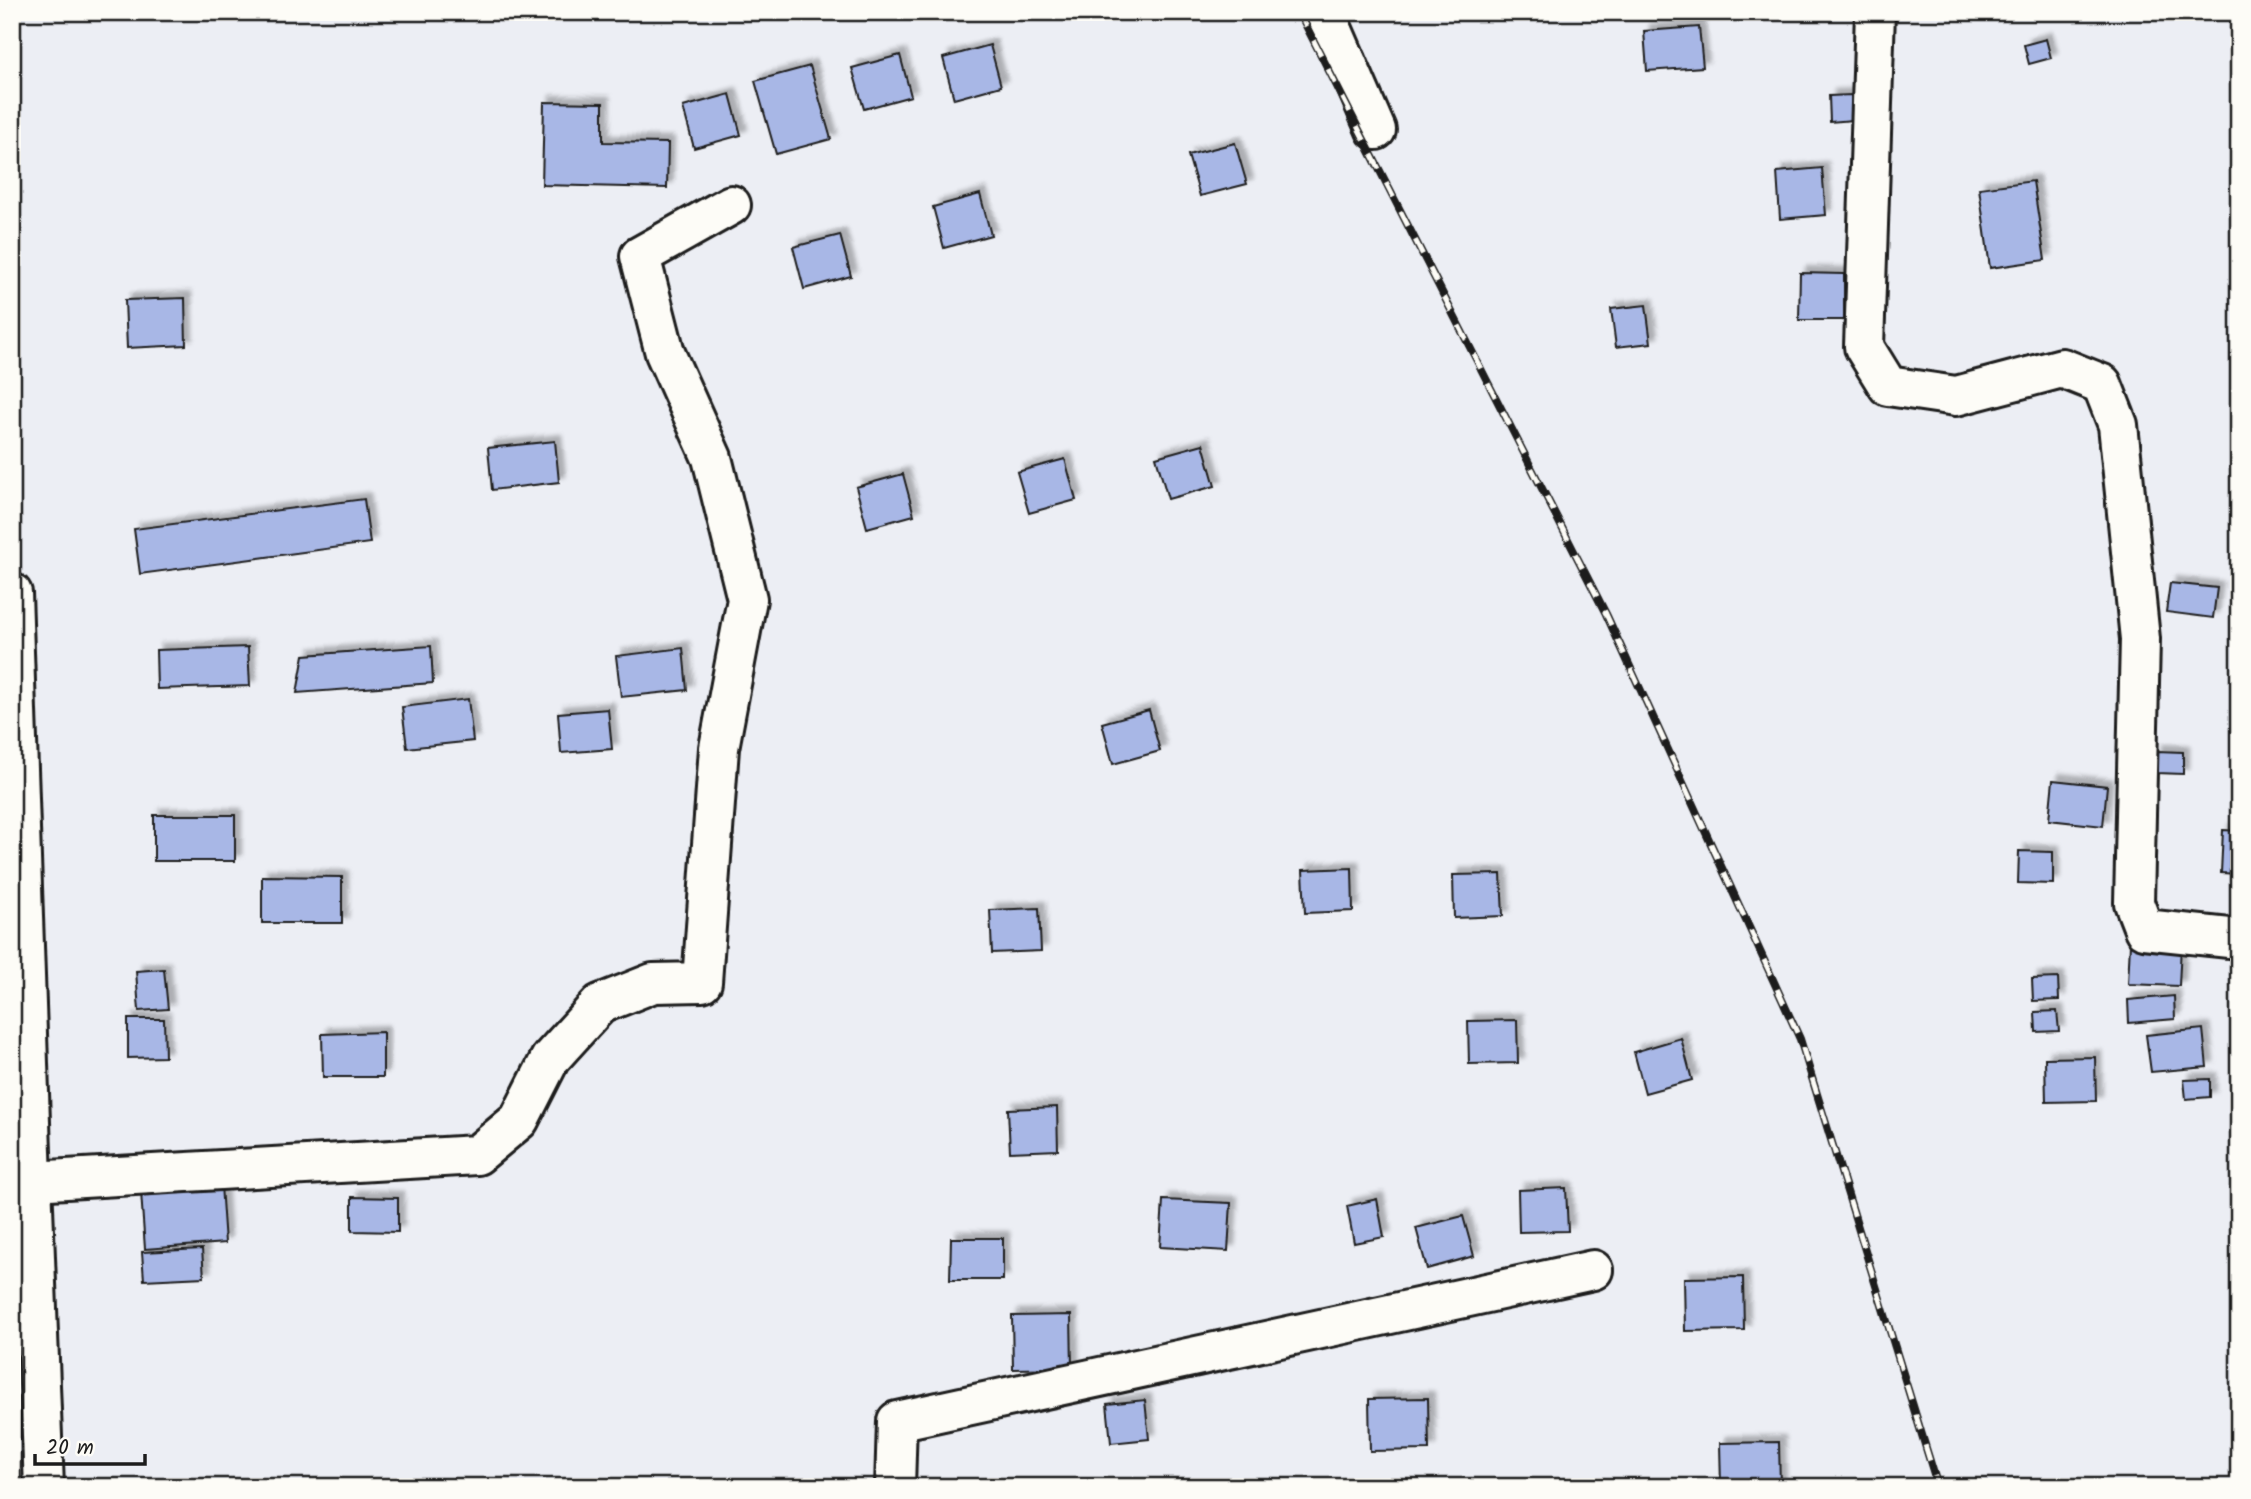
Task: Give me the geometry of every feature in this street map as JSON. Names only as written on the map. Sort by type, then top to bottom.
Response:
[{"type":"main road","points":[[1325,12],[1376,130]]},
{"type":"main road","points":[[1875,12],[1864,347],[1888,386],[1956,396],[2062,368],[2102,384],[2118,425],[2140,639],[2134,903],[2144,929],[2239,939]]},
{"type":"main road","points":[[32,1181],[477,1155],[519,1121],[550,1059],[600,1004],[653,983],[702,982],[719,748],[747,599],[712,458],[665,353],[640,256],[731,205]]},
{"type":"main road","points":[[12,593],[21,1101],[32,1181],[44,1487]]},
{"type":"main road","points":[[895,1487],[897,1421],[1593,1270]]},
{"type":"building","points":[[1699,27],[1703,67],[1647,71],[1644,31]]},
{"type":"building","points":[[2046,39],[2051,58],[2029,64],[2024,45]]},
{"type":"building","points":[[990,45],[1001,86],[954,99],[943,58]]},
{"type":"building","points":[[900,55],[911,96],[864,109],[852,68]]},
{"type":"building","points":[[810,66],[831,139],[776,154],[755,81]]},
{"type":"building","points":[[730,94],[741,135],[694,148],[683,107]]},
{"type":"building","points":[[1851,95],[1853,120],[1830,122],[1829,96]]},
{"type":"building","points":[[544,102],[603,103],[603,142],[668,143],[667,188],[542,185]]},
{"type":"building","points":[[1235,143],[1247,184],[1200,196],[1188,155]]},
{"type":"building","points":[[1822,168],[1826,215],[1780,219],[1777,172]]},
{"type":"building","points":[[2033,181],[2045,260],[1990,268],[1979,188]]},
{"type":"building","points":[[980,194],[991,235],[944,248],[933,207]]},
{"type":"building","points":[[840,235],[851,276],[804,289],[793,247]]},
{"type":"building","points":[[1800,273],[1844,274],[1844,320],[1799,320]]},
{"type":"building","points":[[185,298],[186,345],[127,348],[125,300]]},
{"type":"building","points":[[1646,305],[1651,343],[1616,347],[1611,309]]},
{"type":"building","points":[[555,441],[559,482],[492,490],[488,448]]},
{"type":"building","points":[[1203,444],[1215,486],[1168,499],[1156,457]]},
{"type":"building","points":[[1065,459],[1076,500],[1029,513],[1017,472]]},
{"type":"building","points":[[903,474],[914,515],[867,528],[856,487]]},
{"type":"building","points":[[364,499],[370,543],[140,574],[134,529]]},
{"type":"building","points":[[2170,583],[2217,588],[2213,618],[2166,612]]},
{"type":"building","points":[[431,646],[433,683],[297,693],[304,655]]},
{"type":"building","points":[[248,647],[250,686],[157,689],[156,650]]},
{"type":"building","points":[[683,648],[687,690],[621,697],[616,656]]},
{"type":"building","points":[[468,699],[473,741],[407,748],[402,707]]},
{"type":"building","points":[[608,709],[612,749],[561,753],[558,713]]},
{"type":"building","points":[[1149,710],[1160,751],[1113,764],[1102,723]]},
{"type":"building","points":[[2157,751],[2183,752],[2183,774],[2157,773]]},
{"type":"building","points":[[2053,780],[2107,786],[2103,826],[2049,820]]},
{"type":"building","points":[[154,815],[235,815],[235,861],[154,861]]},
{"type":"building","points":[[2223,830],[2239,831],[2239,874],[2221,873]]},
{"type":"building","points":[[2019,851],[2053,852],[2053,884],[2018,883]]},
{"type":"building","points":[[1352,868],[1353,911],[1305,913],[1303,870]]},
{"type":"building","points":[[1501,874],[1503,916],[1454,918],[1453,875]]},
{"type":"building","points":[[262,876],[342,877],[342,923],[262,923]]},
{"type":"building","points":[[1039,908],[1041,951],[992,953],[990,910]]},
{"type":"building","points":[[2130,943],[2181,945],[2179,986],[2128,984]]},
{"type":"building","points":[[164,969],[168,1009],[139,1011],[136,971]]},
{"type":"building","points":[[2058,978],[2059,1000],[2033,1001],[2032,979]]},
{"type":"building","points":[[2174,996],[2175,1019],[2129,1023],[2128,1000]]},
{"type":"building","points":[[2057,1011],[2059,1031],[2036,1032],[2035,1012]]},
{"type":"building","points":[[128,1019],[164,1019],[165,1057],[128,1058]]},
{"type":"building","points":[[1517,1020],[1518,1063],[1469,1064],[1468,1021]]},
{"type":"building","points":[[2203,1029],[2207,1067],[2151,1072],[2146,1035]]},
{"type":"building","points":[[383,1032],[383,1077],[323,1077],[322,1034]]},
{"type":"building","points":[[1681,1038],[1692,1080],[1645,1093],[1634,1052]]},
{"type":"building","points":[[2095,1057],[2096,1101],[2046,1102],[2045,1058]]},
{"type":"building","points":[[2210,1079],[2210,1097],[2186,1099],[2184,1080]]},
{"type":"building","points":[[1057,1107],[1058,1150],[1010,1152],[1008,1109]]},
{"type":"building","points":[[221,1185],[225,1243],[145,1249],[141,1192]]},
{"type":"building","points":[[1566,1188],[1568,1231],[1519,1232],[1518,1190]]},
{"type":"building","points":[[352,1197],[398,1198],[398,1232],[352,1231]]},
{"type":"building","points":[[1377,1199],[1384,1237],[1354,1243],[1347,1206]]},
{"type":"building","points":[[1163,1200],[1231,1203],[1228,1251],[1160,1247]]},
{"type":"building","points":[[1463,1216],[1474,1256],[1427,1269],[1416,1228]]},
{"type":"building","points":[[951,1238],[1003,1238],[1003,1280],[950,1280]]},
{"type":"building","points":[[202,1249],[204,1277],[144,1280],[142,1252]]},
{"type":"building","points":[[1743,1277],[1744,1330],[1685,1331],[1684,1278]]},
{"type":"building","points":[[1071,1315],[1072,1368],[1013,1369],[1012,1316]]},
{"type":"building","points":[[1428,1398],[1429,1450],[1370,1451],[1369,1399]]},
{"type":"building","points":[[1145,1400],[1149,1439],[1111,1443],[1107,1404]]},
{"type":"building","points":[[1779,1442],[1780,1487],[1721,1487],[1720,1443]]},
{"type":"railway","points":[[1299,12],[1606,614],[1800,1039],[1938,1487]]}]
